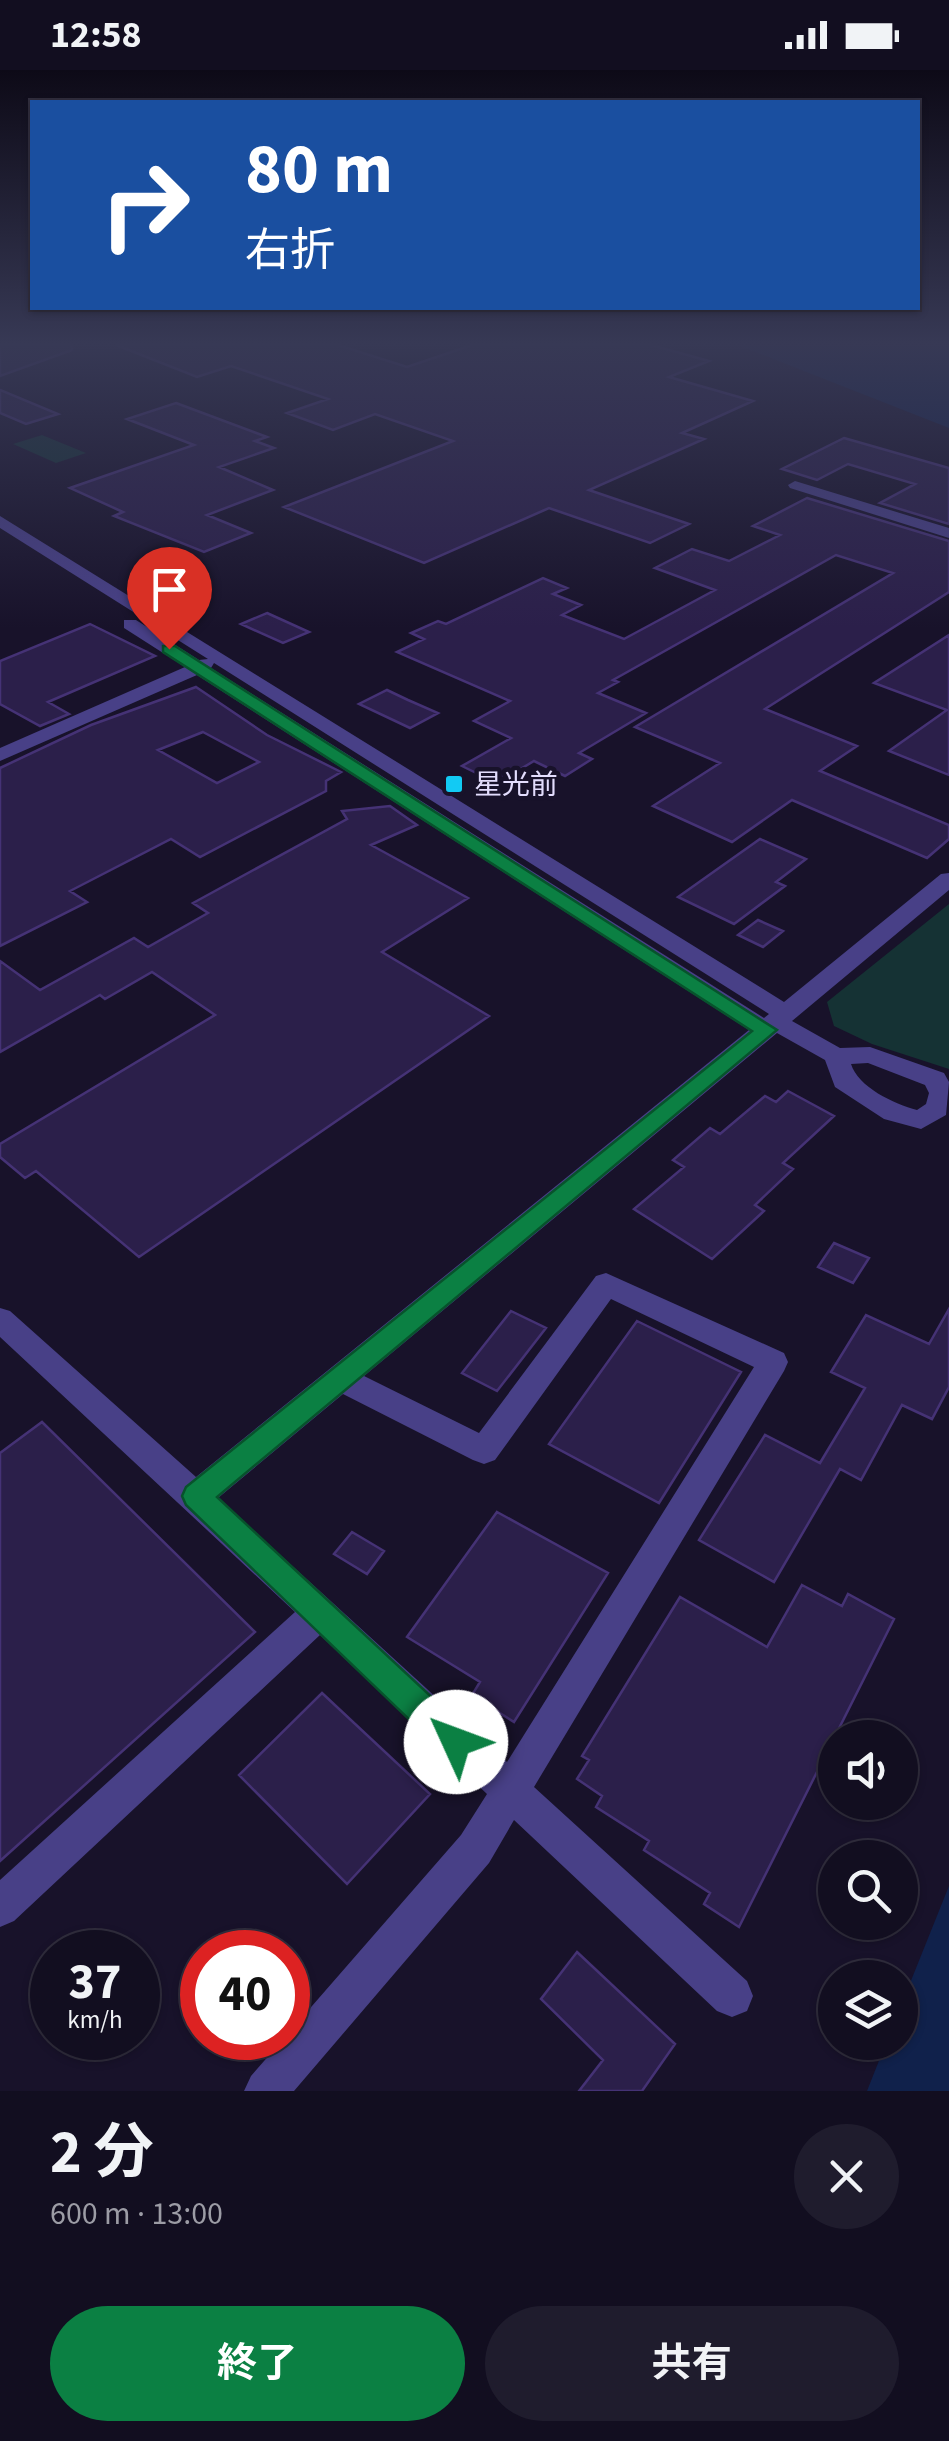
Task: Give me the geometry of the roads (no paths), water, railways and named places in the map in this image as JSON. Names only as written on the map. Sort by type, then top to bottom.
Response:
[{"type":"street","points":[[795,485],[949,533]]},
{"type":"street","points":[[0,521],[776,1022]]},
{"type":"street","points":[[0,538],[197,668],[776,1022],[836,1056],[870,1055],[935,1079],[945,1093],[937,1109],[921,1120],[893,1113],[844,1082],[836,1056]]},
{"type":"street","points":[[0,755],[218,659]]},
{"type":"street","points":[[196,1496],[949,880]]},
{"type":"street","points":[[266,2091],[475,1849],[773,1362],[606,1284],[484,1451],[340,1378]]},
{"type":"street","points":[[0,1319],[196,1496],[318,1614],[732,1996]]},
{"type":"street","points":[[0,1907],[318,1614]]},
{"type":"water","points":[[949,1886],[949,2091],[867,2091],[879,2060],[918,2060],[918,1963]]},
{"type":"place","name":"星光前","points":[[454,784]]}]
